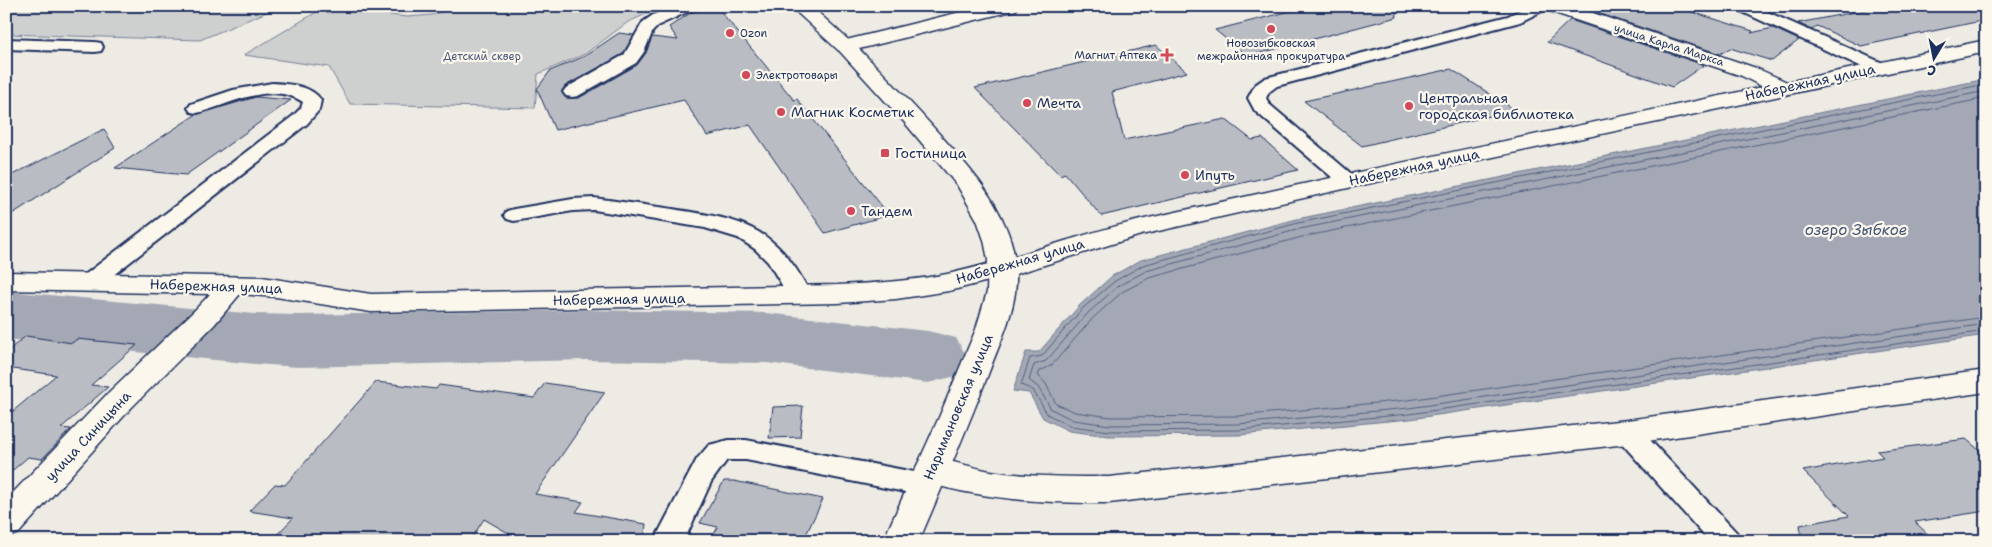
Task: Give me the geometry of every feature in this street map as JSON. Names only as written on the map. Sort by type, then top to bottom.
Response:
[{"type":"street","name":"Наримановская улица","points":[[800,6],[845,46],[908,111],[957,168],[977,196],[991,221],[999,247],[1002,269],[999,301],[991,327],[901,541]]},
{"type":"street","points":[[845,46],[1009,6]]},
{"type":"street","name":"улица Карла Маркса","points":[[1553,6],[1749,72],[1784,88]]},
{"type":"street","name":"Набережная улица","points":[[6,281],[233,285],[286,289],[338,300],[371,303],[799,295],[896,290],[949,282],[1002,269],[1134,229],[1348,181],[1986,46]]},
{"type":"street","name":"улица Синицына","points":[[6,523],[122,399],[204,318],[233,285]]},
{"type":"street","points":[[928,478],[1051,490],[1109,490],[1627,432],[1986,381]]},
{"type":"lane","points":[[572,92],[630,59],[637,52],[644,31],[650,24],[659,18],[689,6]]},
{"type":"lane","points":[[1348,181],[1261,107],[1257,98],[1261,89],[1271,82],[1514,19],[1541,6]]},
{"type":"lane","points":[[1746,8],[1769,6]]},
{"type":"lane","points":[[1746,8],[1879,68]]},
{"type":"lane","points":[[6,44],[95,47]]},
{"type":"lane","points":[[90,282],[300,120],[310,110],[312,100],[306,94],[277,89],[231,95],[197,108]]},
{"type":"lane","points":[[514,215],[573,205],[594,204],[716,223],[755,238],[782,264],[790,275],[799,295]]},
{"type":"lane","points":[[1627,432],[1727,541]]},
{"type":"lane","points":[[669,541],[706,465],[717,453],[724,451],[746,450],[928,478]]},
{"type":"green space","points":[[6,6],[276,6],[274,9],[200,40],[6,34]]},
{"type":"green space","name":"Детский сквер","points":[[461,6],[665,6],[628,22],[585,54],[538,74],[535,108],[350,104],[329,67],[244,55],[325,7],[407,17],[431,15]]},
{"type":"water","name":"озеро Зыбкое","points":[[1986,79],[1986,335],[1410,419],[1239,435],[1109,436],[1069,431],[1043,418],[1029,393],[1013,391],[1026,352],[1039,352],[1080,305],[1112,276],[1141,260],[1297,219]]},
{"type":"building","points":[[1311,6],[1395,6],[1397,17],[1253,55],[1246,55],[1215,30]]},
{"type":"building","points":[[1584,6],[1673,6],[1753,31],[1751,33],[1773,28],[1799,40],[1772,61],[1730,48],[1720,54],[1583,8]]},
{"type":"building","points":[[1886,6],[1979,6],[1981,21],[1861,46],[1817,26],[1812,30],[1798,23]]},
{"type":"building","points":[[717,7],[794,100],[797,99],[889,215],[825,233],[750,125],[707,136],[684,100],[555,130],[537,89],[550,71],[585,56],[619,33],[634,35],[623,54],[565,86],[562,91],[566,98],[579,98],[637,65],[646,53],[652,37],[678,40],[669,27],[692,12]]},
{"type":"building","points":[[1570,20],[1704,65],[1672,87],[1547,42]]},
{"type":"building","points":[[1156,45],[1187,72],[1112,92],[1124,140],[1225,119],[1252,140],[1262,138],[1298,170],[1101,216],[1065,173],[1060,175],[975,88]]},
{"type":"building","name":"Центральная городская библиотека","points":[[1451,69],[1515,110],[1362,146],[1304,101]]},
{"type":"building","points":[[256,97],[291,100],[186,175],[115,168],[195,115]]},
{"type":"building","points":[[104,129],[115,148],[6,218],[6,178]]},
{"type":"building","points":[[26,336],[72,343],[77,339],[137,345],[91,385],[108,387],[61,428],[71,429],[42,459],[28,457],[6,476],[6,417],[56,375],[6,368],[6,352]]},
{"type":"building","points":[[376,382],[436,389],[439,385],[534,398],[545,383],[605,392],[535,494],[583,502],[576,512],[646,524],[644,541],[534,541],[517,538],[484,519],[470,541],[271,541],[293,518],[249,511],[275,484],[285,485]]},
{"type":"building","points":[[803,406],[800,437],[769,438],[773,407]]},
{"type":"building","points":[[1966,439],[1986,456],[1986,511],[1915,522],[1935,541],[1802,541],[1800,525],[1849,516],[1803,471],[1883,457],[1877,451]]},
{"type":"building","points":[[724,481],[734,481],[823,499],[803,541],[710,541],[718,527],[700,523]]},
{"type":"waterway","points":[[6,315],[255,339],[299,341],[587,335],[766,338],[928,357]]},
{"type":"place","name":"Новозыбковская межрайонная прокуратура","points":[[1271,29]]},
{"type":"place","name":"Ozon","points":[[730,33]]},
{"type":"place","name":"Магнит Аптека","points":[[1167,55]]},
{"type":"place","name":"Электротовары","points":[[746,75]]},
{"type":"place","name":"Мечта","points":[[1027,103]]},
{"type":"place","name":"Центральная городская библиотека","points":[[1409,106]]},
{"type":"place","name":"Магник Косметик","points":[[781,112]]},
{"type":"place","name":"Гостиница","points":[[885,153]]},
{"type":"place","name":"Ипуть","points":[[1185,175]]},
{"type":"place","name":"Тандем","points":[[851,211]]}]
